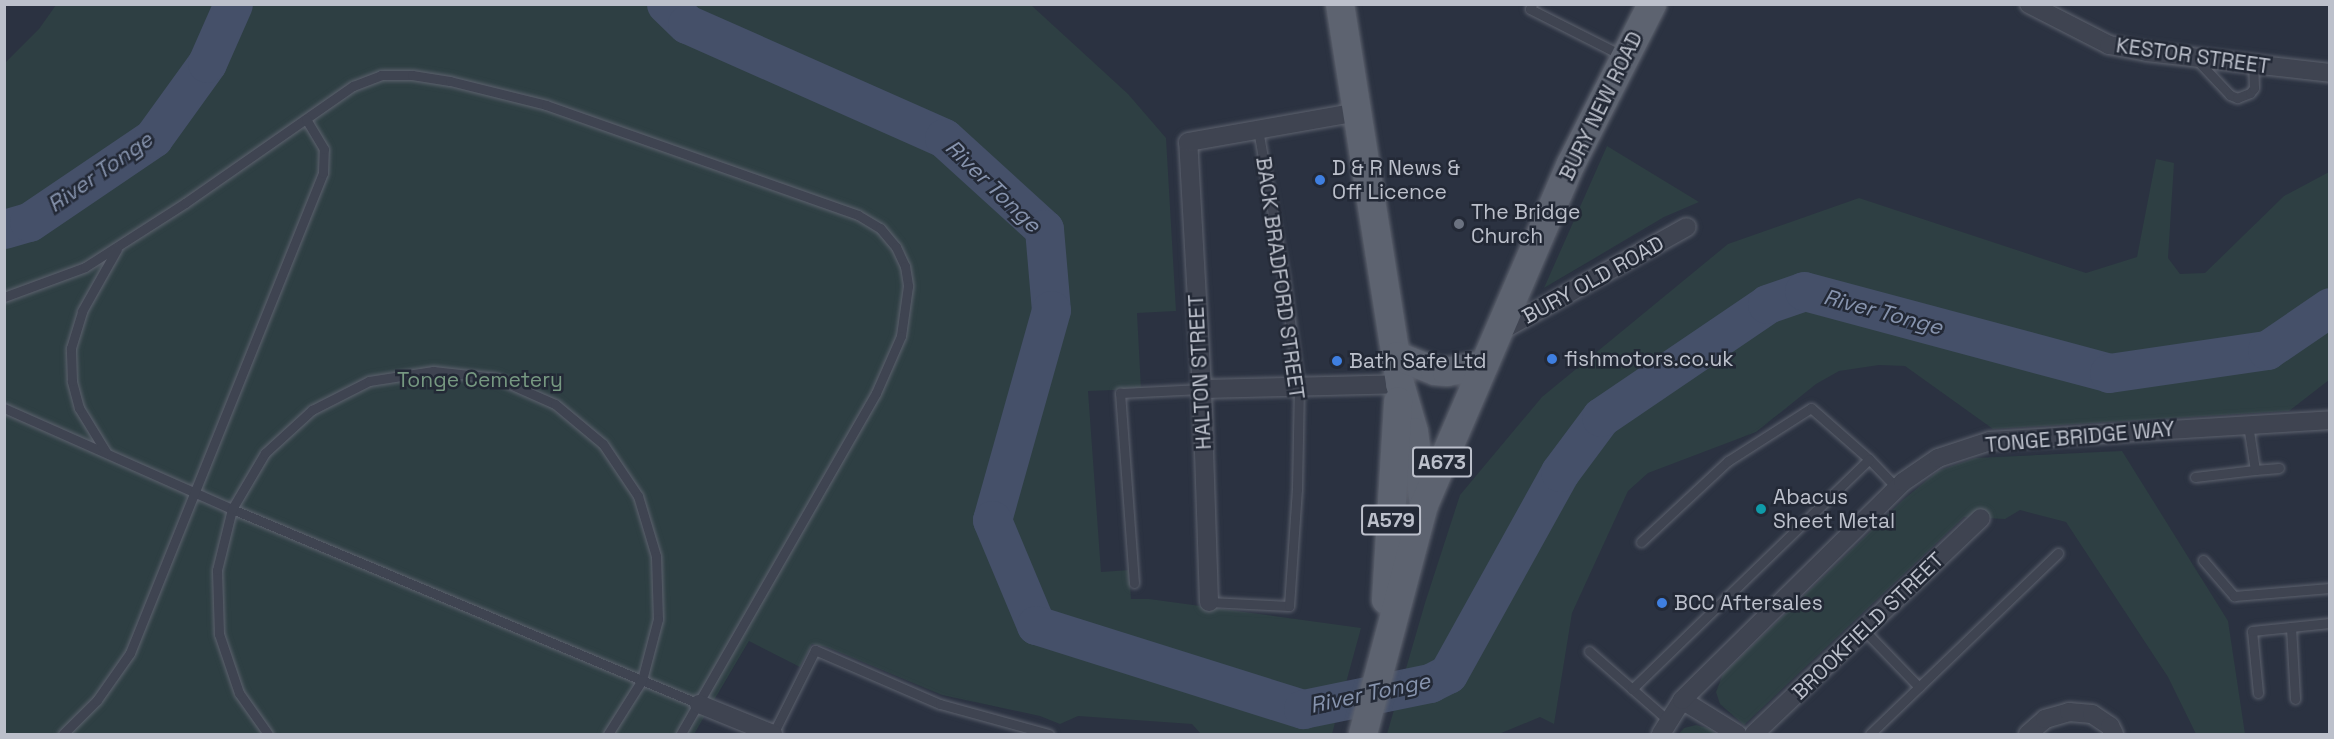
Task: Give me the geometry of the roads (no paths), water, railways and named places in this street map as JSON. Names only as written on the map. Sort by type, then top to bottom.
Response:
[{"type":"main road","name":"A579","points":[[1340,4],[1400,384],[1414,432],[1424,505],[1364,732]]},
{"type":"main road","name":"BURY NEW ROAD","points":[[1424,505],[1571,164],[1652,4]]},
{"type":"main road","points":[[1397,356],[1435,371],[1447,372],[1484,365]]},
{"type":"main road","name":"A579","points":[[1382,664],[1400,384]]},
{"type":"street","name":"KESTOR STREET","points":[[2029,4],[2109,45],[2196,58],[2330,73]]},
{"type":"street","points":[[1258,130],[1358,112]]},
{"type":"street","name":"HALTON STREET","points":[[1209,602],[1202,389],[1188,142],[1258,130]]},
{"type":"street","name":"BURY OLD ROAD","points":[[1499,332],[1687,227]]},
{"type":"street","points":[[1202,389],[1400,384]]},
{"type":"street","name":"TONGE BRIDGE WAY","points":[[1665,728],[1682,700],[1897,488],[1938,458],[1990,441],[2330,420]]},
{"type":"street","name":"BROOKFIELD STREET","points":[[1754,735],[1981,518]]},
{"type":"street","points":[[1682,700],[1737,735]]},
{"type":"street","points":[[699,704],[773,735]]},
{"type":"street","points":[[2028,735],[2045,719],[2069,712],[2092,714],[2110,726],[2114,735]]},
{"type":"lane","points":[[1532,4],[1530,9],[1625,57]]},
{"type":"lane","points":[[2196,58],[2230,95],[2237,98],[2250,93],[2254,88],[2253,65]]},
{"type":"lane","points":[[4,297],[85,267],[118,247],[353,86],[381,75],[412,75],[501,92],[858,215],[880,228],[896,247],[905,266],[908,286],[901,336],[876,393],[681,735]]},
{"type":"lane","points":[[63,735],[97,700],[130,653],[323,173],[324,149],[306,119]]},
{"type":"lane","name":"BACK BRADFORD STREET","points":[[1209,602],[1289,606],[1297,489],[1299,387],[1284,277],[1258,130]]},
{"type":"lane","points":[[106,453],[79,408],[72,381],[71,348],[82,311],[118,247]]},
{"type":"lane","points":[[268,735],[239,693],[219,634],[217,570],[232,509],[265,453],[312,410],[369,381],[433,370],[496,378],[555,404],[603,444],[638,496],[656,556],[658,619],[642,680],[608,735]]},
{"type":"lane","points":[[1134,583],[1120,393],[1202,389]]},
{"type":"lane","points":[[4,408],[232,509],[699,704]]},
{"type":"lane","points":[[1641,542],[1728,460],[1811,408],[1869,459],[1897,488]]},
{"type":"lane","points":[[2248,425],[2254,470]]},
{"type":"lane","points":[[1632,689],[1869,459]]},
{"type":"lane","points":[[2194,477],[2279,468]]},
{"type":"lane","points":[[1870,735],[2058,553]]},
{"type":"lane","points":[[2203,560],[2234,596],[2330,588]]},
{"type":"lane","points":[[2258,693],[2252,631],[2330,623]]},
{"type":"lane","points":[[2291,627],[2295,699]]},
{"type":"lane","points":[[1864,630],[1919,687]]},
{"type":"lane","points":[[773,735],[815,650],[940,704],[1049,735]]},
{"type":"lane","points":[[1589,651],[1632,689],[1665,728]]},
{"type":"waterway","name":"River Tonge","points":[[4,229],[29,222],[153,138],[207,63],[233,4]]},
{"type":"waterway","name":"River Tonge","points":[[666,4],[687,24],[944,138],[1044,229],[1051,310],[992,520],[1036,625],[1303,709],[1430,683],[1448,674],[1560,472],[1601,417],[1767,304],[1804,291],[2109,373],[2267,350],[2330,307]]},
{"type":"place","name":"D & R News & Off Licence","points":[[1320,180]]},
{"type":"place","name":"The Bridge Church","points":[[1459,224]]},
{"type":"place","name":"fishmotors.co.uk","points":[[1552,359]]},
{"type":"place","name":"Bath Safe Ltd","points":[[1337,361]]},
{"type":"place","name":"Abacus Sheet Metal","points":[[1761,509]]},
{"type":"place","name":"BCC Aftersales","points":[[1662,603]]},
{"type":"park label","name":"Tonge Cemetery","points":[[480,380]]}]
